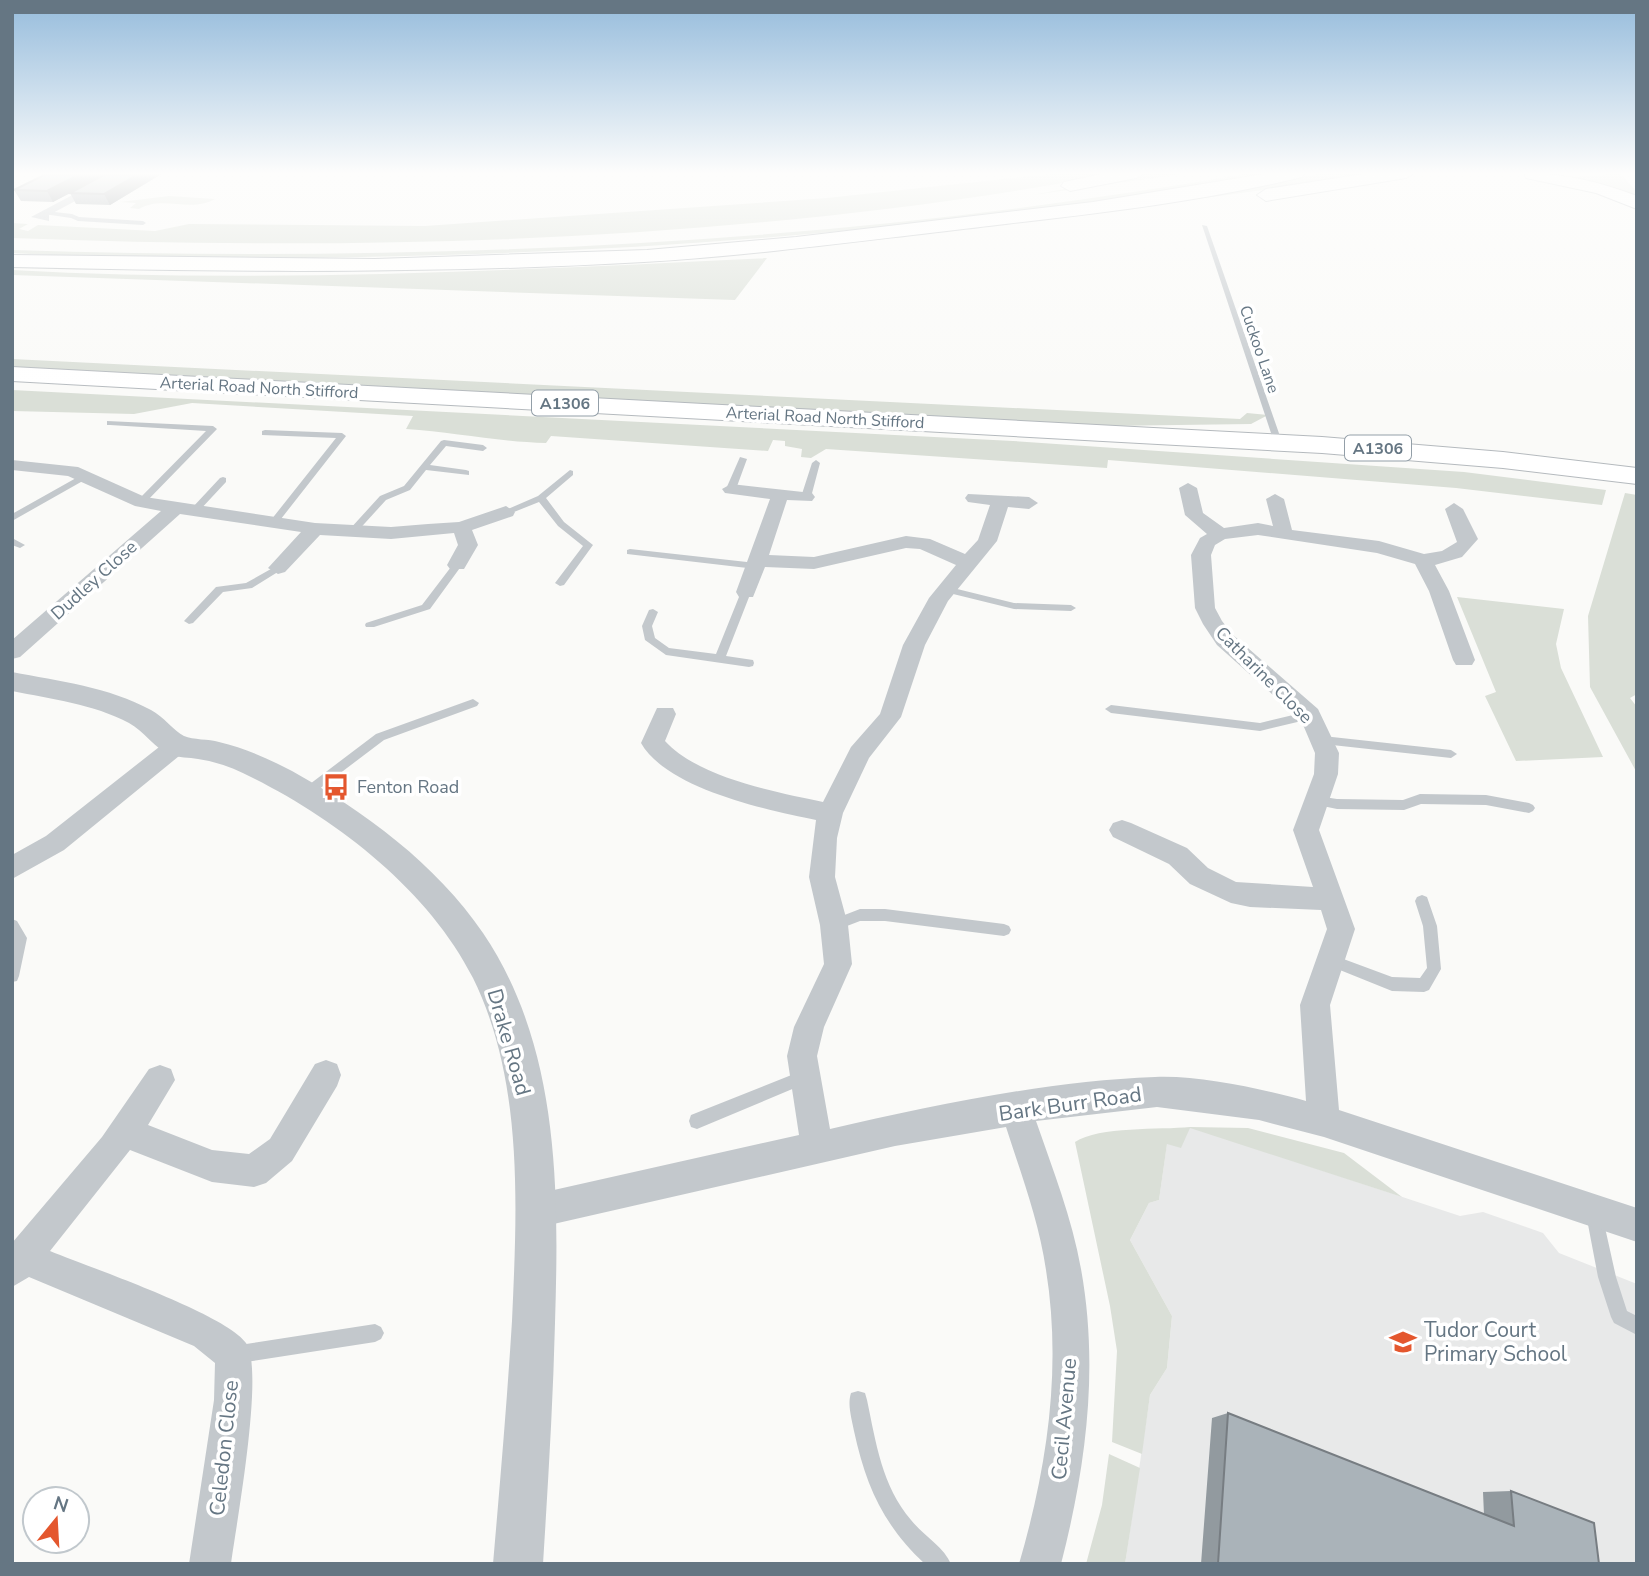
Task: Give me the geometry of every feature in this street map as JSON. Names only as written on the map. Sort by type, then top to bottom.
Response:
[{"type":"main road","points":[[115,247],[295,251],[488,247]]},
{"type":"main road","points":[[12,261],[279,267],[548,260],[740,247]]},
{"type":"main road","name":"Arterial Road North Stifford","points":[[12,374],[1278,442],[1464,456],[1637,476]]},
{"type":"street","points":[[12,465],[72,471],[141,502],[315,529],[390,533],[461,527],[506,512]]},
{"type":"street","points":[[1188,488],[1194,515],[1220,534],[1258,529],[1379,547],[1423,560],[1443,558],[1465,546],[1468,539],[1454,509]]},
{"type":"street","points":[[731,489],[806,497]]},
{"type":"street","points":[[746,592],[780,495]]},
{"type":"street","points":[[974,498],[1029,503]]},
{"type":"street","points":[[1275,499],[1284,534]]},
{"type":"street","points":[[817,1149],[802,1056],[809,1027],[838,964],[834,925],[822,877],[824,838],[830,813],[859,753],[890,717],[914,645],[945,589],[987,541],[1001,501]]},
{"type":"street","name":"Dudley Close","points":[[12,652],[185,509]]},
{"type":"street","points":[[457,565],[468,545],[461,527]]},
{"type":"street","points":[[278,568],[315,529]]},
{"type":"street","name":"Catharine Close","points":[[1220,534],[1207,542],[1201,555],[1205,608],[1225,640],[1310,715],[1323,740],[1327,763],[1317,801],[1307,823],[1307,836],[1341,929],[1315,1005],[1315,1033],[1324,1121]]},
{"type":"street","points":[[757,563],[814,563],[906,542],[923,544],[968,563]]},
{"type":"street","points":[[1423,560],[1439,591],[1464,660]]},
{"type":"street","points":[[12,681],[115,706],[164,730],[176,746],[55,844],[12,868]]},
{"type":"street","points":[[665,714],[653,743],[668,760],[749,797],[830,813]]},
{"type":"street","name":"Drake Road","points":[[176,746],[203,747],[234,756],[306,793],[379,845],[424,886],[456,923],[486,967],[507,1021],[524,1082],[533,1136],[536,1211],[532,1371],[519,1564]]},
{"type":"street","points":[[1122,830],[1178,856],[1206,881],[1231,892],[1250,896],[1331,898]]},
{"type":"street","points":[[124,1132],[212,1166],[254,1171],[281,1150],[326,1075]]},
{"type":"street","name":"Celedon Close","points":[[160,1080],[124,1132],[17,1263],[207,1332],[233,1355],[233,1401],[210,1564]]},
{"type":"street","name":"Bark Burr Road","points":[[536,1211],[895,1130],[1070,1100],[1157,1092],[1259,1104],[1324,1121],[1637,1225]]},
{"type":"street","name":"Cecil Avenue","points":[[1016,1110],[1055,1229],[1070,1315],[1070,1396],[1054,1516],[1040,1564]]},
{"type":"lane","name":"Cuckoo Lane","points":[[1211,247],[1278,442]]},
{"type":"lane","points":[[110,424],[213,429],[141,502]]},
{"type":"lane","points":[[265,433],[342,436],[274,522]]},
{"type":"lane","points":[[352,532],[383,498],[407,488],[444,443],[483,448]]},
{"type":"lane","points":[[731,489],[743,459]]},
{"type":"lane","points":[[806,497],[816,463]]},
{"type":"lane","points":[[424,467],[466,473]]},
{"type":"lane","points":[[506,512],[541,498],[570,474]]},
{"type":"lane","points":[[12,517],[85,476]]},
{"type":"lane","name":"Dudley Close","points":[[185,509],[223,480]]},
{"type":"lane","points":[[541,498],[561,524],[588,545],[560,583]]},
{"type":"lane","points":[[630,552],[757,563]]},
{"type":"lane","points":[[370,625],[426,607],[457,565]]},
{"type":"lane","points":[[189,621],[220,589],[248,586],[278,568]]},
{"type":"lane","points":[[945,589],[1014,606],[1071,608]]},
{"type":"lane","points":[[720,658],[746,592]]},
{"type":"lane","points":[[426,607],[434,616]]},
{"type":"lane","points":[[653,612],[647,626],[650,640],[666,652],[750,663]]},
{"type":"lane","points":[[306,793],[380,737],[473,703]]},
{"type":"lane","points":[[1111,709],[1261,727],[1310,715]]},
{"type":"lane","points":[[1323,740],[1451,754]]},
{"type":"lane","points":[[1317,801],[1404,805],[1420,799],[1486,800],[1529,808]]},
{"type":"lane","points":[[1330,960],[1392,984],[1424,985],[1434,969],[1430,926],[1422,901]]},
{"type":"lane","points":[[834,925],[860,915],[885,915],[1004,930]]},
{"type":"lane","points":[[12,925],[20,938],[12,976]]},
{"type":"lane","points":[[697,1121],[804,1077]]},
{"type":"lane","points":[[1593,1210],[1607,1277],[1620,1317],[1637,1326]]},
{"type":"lane","points":[[233,1355],[375,1333]]},
{"type":"lane","points":[[858,1400],[870,1462],[888,1507],[909,1538],[940,1564]]},
{"type":"shaded area","points":[[641,247],[444,255],[282,258],[12,253],[12,250],[323,254]]},
{"type":"shaded area","points":[[767,258],[735,300],[12,275],[12,270],[201,276],[390,274]]},
{"type":"shaded area","points":[[12,359],[1240,419],[1247,413],[1268,415],[1251,424],[1105,426],[12,368]]},
{"type":"shaded area","points":[[12,390],[1013,441],[1464,472],[1606,490],[1602,505],[1456,488],[1108,460],[1107,468],[826,449],[811,458],[801,457],[802,449],[785,446],[785,441],[773,440],[768,451],[551,436],[546,443],[528,442],[406,429],[413,416],[192,403],[134,414],[12,411]]},
{"type":"shaded area","points":[[1625,493],[1637,495],[1637,694],[1630,698],[1637,707],[1637,773],[1590,687],[1588,616]]},
{"type":"shaded area","points":[[1457,597],[1564,609],[1556,644],[1561,668],[1603,757],[1516,761],[1485,696],[1496,692]]},
{"type":"shaded area","name":"Tudor Court Primary School","points":[[1190,1127],[1460,1216],[1483,1212],[1543,1233],[1559,1253],[1637,1284],[1637,1564],[1125,1564],[1150,1395],[1167,1368],[1172,1316],[1130,1240],[1149,1203],[1159,1200],[1167,1143]]},
{"type":"shaded area","points":[[1190,1127],[1248,1128],[1344,1153],[1402,1197],[1190,1128],[1181,1148],[1167,1144],[1159,1200],[1149,1203],[1130,1240],[1172,1316],[1167,1368],[1150,1395],[1142,1454],[1112,1442],[1117,1351],[1075,1142],[1099,1133],[1114,1131]]},
{"type":"shaded area","points":[[1109,1454],[1140,1468],[1125,1564],[1086,1564],[1102,1505]]},
{"type":"building","points":[[1228,1413],[1514,1526],[1511,1491],[1594,1523],[1599,1564],[1218,1564]]},
{"type":"place","name":"Fenton Road","points":[[336,787]]},
{"type":"place","name":"Tudor Court Primary School","points":[[1403,1342]]}]
